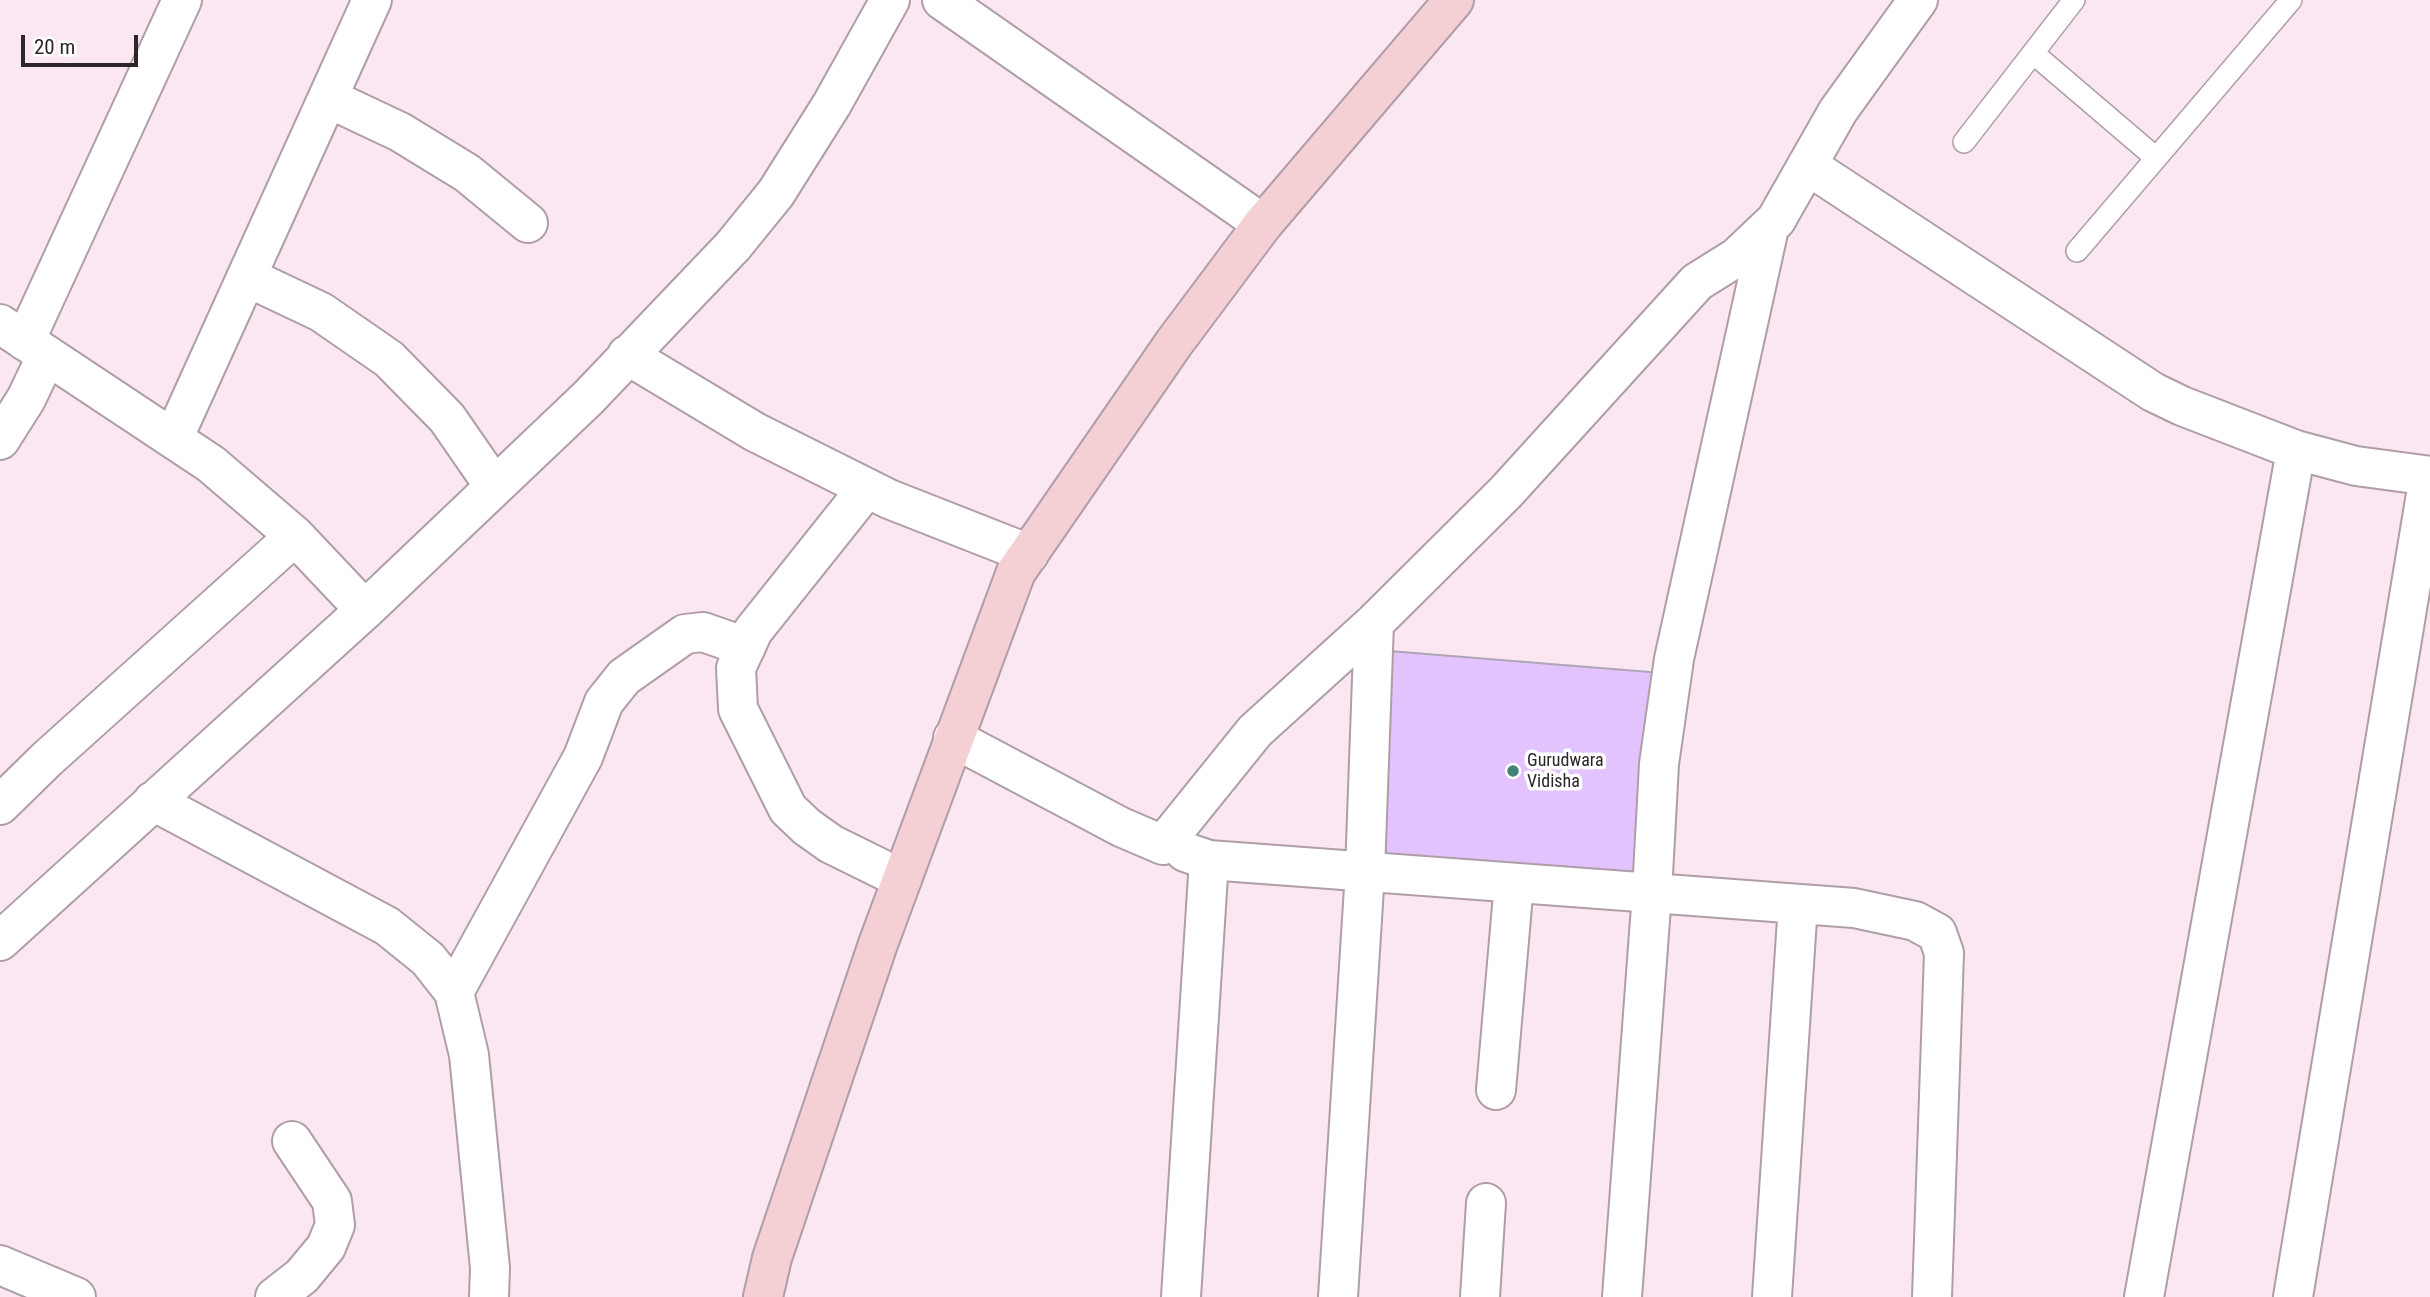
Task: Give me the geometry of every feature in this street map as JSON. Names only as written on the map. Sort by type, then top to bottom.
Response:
[{"type":"street","points":[[0,440],[26,399],[24,340],[182,0]]},
{"type":"street","points":[[173,439],[372,0]]},
{"type":"street","points":[[0,941],[365,610],[588,398],[733,246],[776,193],[832,104],[890,0]]},
{"type":"street","points":[[942,0],[1263,223]]},
{"type":"street","points":[[763,1297],[772,1258],[902,879],[1016,572],[1174,342],[1263,223],[1454,0]]},
{"type":"street","points":[[1163,845],[1255,731],[1374,623],[1506,492],[1698,282],[1737,257],[1769,228],[1838,111],[1918,0]]},
{"type":"street","points":[[328,99],[400,132],[467,173],[528,223]]},
{"type":"street","points":[[1807,165],[2153,392],[2296,450],[2356,466],[2430,476],[2293,1297]]},
{"type":"street","points":[[1622,1297],[1652,893],[1658,764],[1674,659],[1769,228]]},
{"type":"street","points":[[247,277],[321,312],[389,359],[447,418],[494,486]]},
{"type":"street","points":[[24,340],[211,464],[295,536],[365,610]]},
{"type":"street","points":[[627,355],[755,432],[867,488],[1029,554]]},
{"type":"street","points":[[2144,1297],[2296,450]]},
{"type":"street","points":[[867,488],[753,631],[736,668],[738,709],[788,809],[831,844],[902,879]]},
{"type":"street","points":[[0,806],[47,759],[295,536]]},
{"type":"street","points":[[1338,1297],[1365,872],[1374,623]]},
{"type":"street","points":[[454,992],[583,757],[604,702],[624,677],[685,634],[703,632],[746,647]]},
{"type":"street","points":[[953,738],[1121,827],[1163,845],[1209,860],[1854,908],[1915,921],[1937,933],[1944,953],[1932,1297]]},
{"type":"street","points":[[153,801],[387,926],[428,959],[454,992],[469,1055],[490,1268],[489,1297]]},
{"type":"street","points":[[1181,1297],[1209,860]]},
{"type":"street","points":[[1496,1090],[1514,883]]},
{"type":"street","points":[[1772,1297],[1798,904]]},
{"type":"street","points":[[275,1297],[302,1276],[326,1247],[335,1225],[332,1201],[292,1141]]},
{"type":"street","points":[[1480,1297],[1486,1203]]},
{"type":"street","points":[[0,1265],[76,1297]]},
{"type":"lane","points":[[1964,142],[2074,0]]},
{"type":"lane","points":[[2077,251],[2291,0]]},
{"type":"lane","points":[[2032,53],[2156,158]]},
{"type":"building","name":"Gurudwara Vidisha","points":[[1377,650],[1662,673],[1642,886],[1368,869]]},
{"type":"place","name":"Gurudwara Vidisha","points":[[1513,771]]}]
